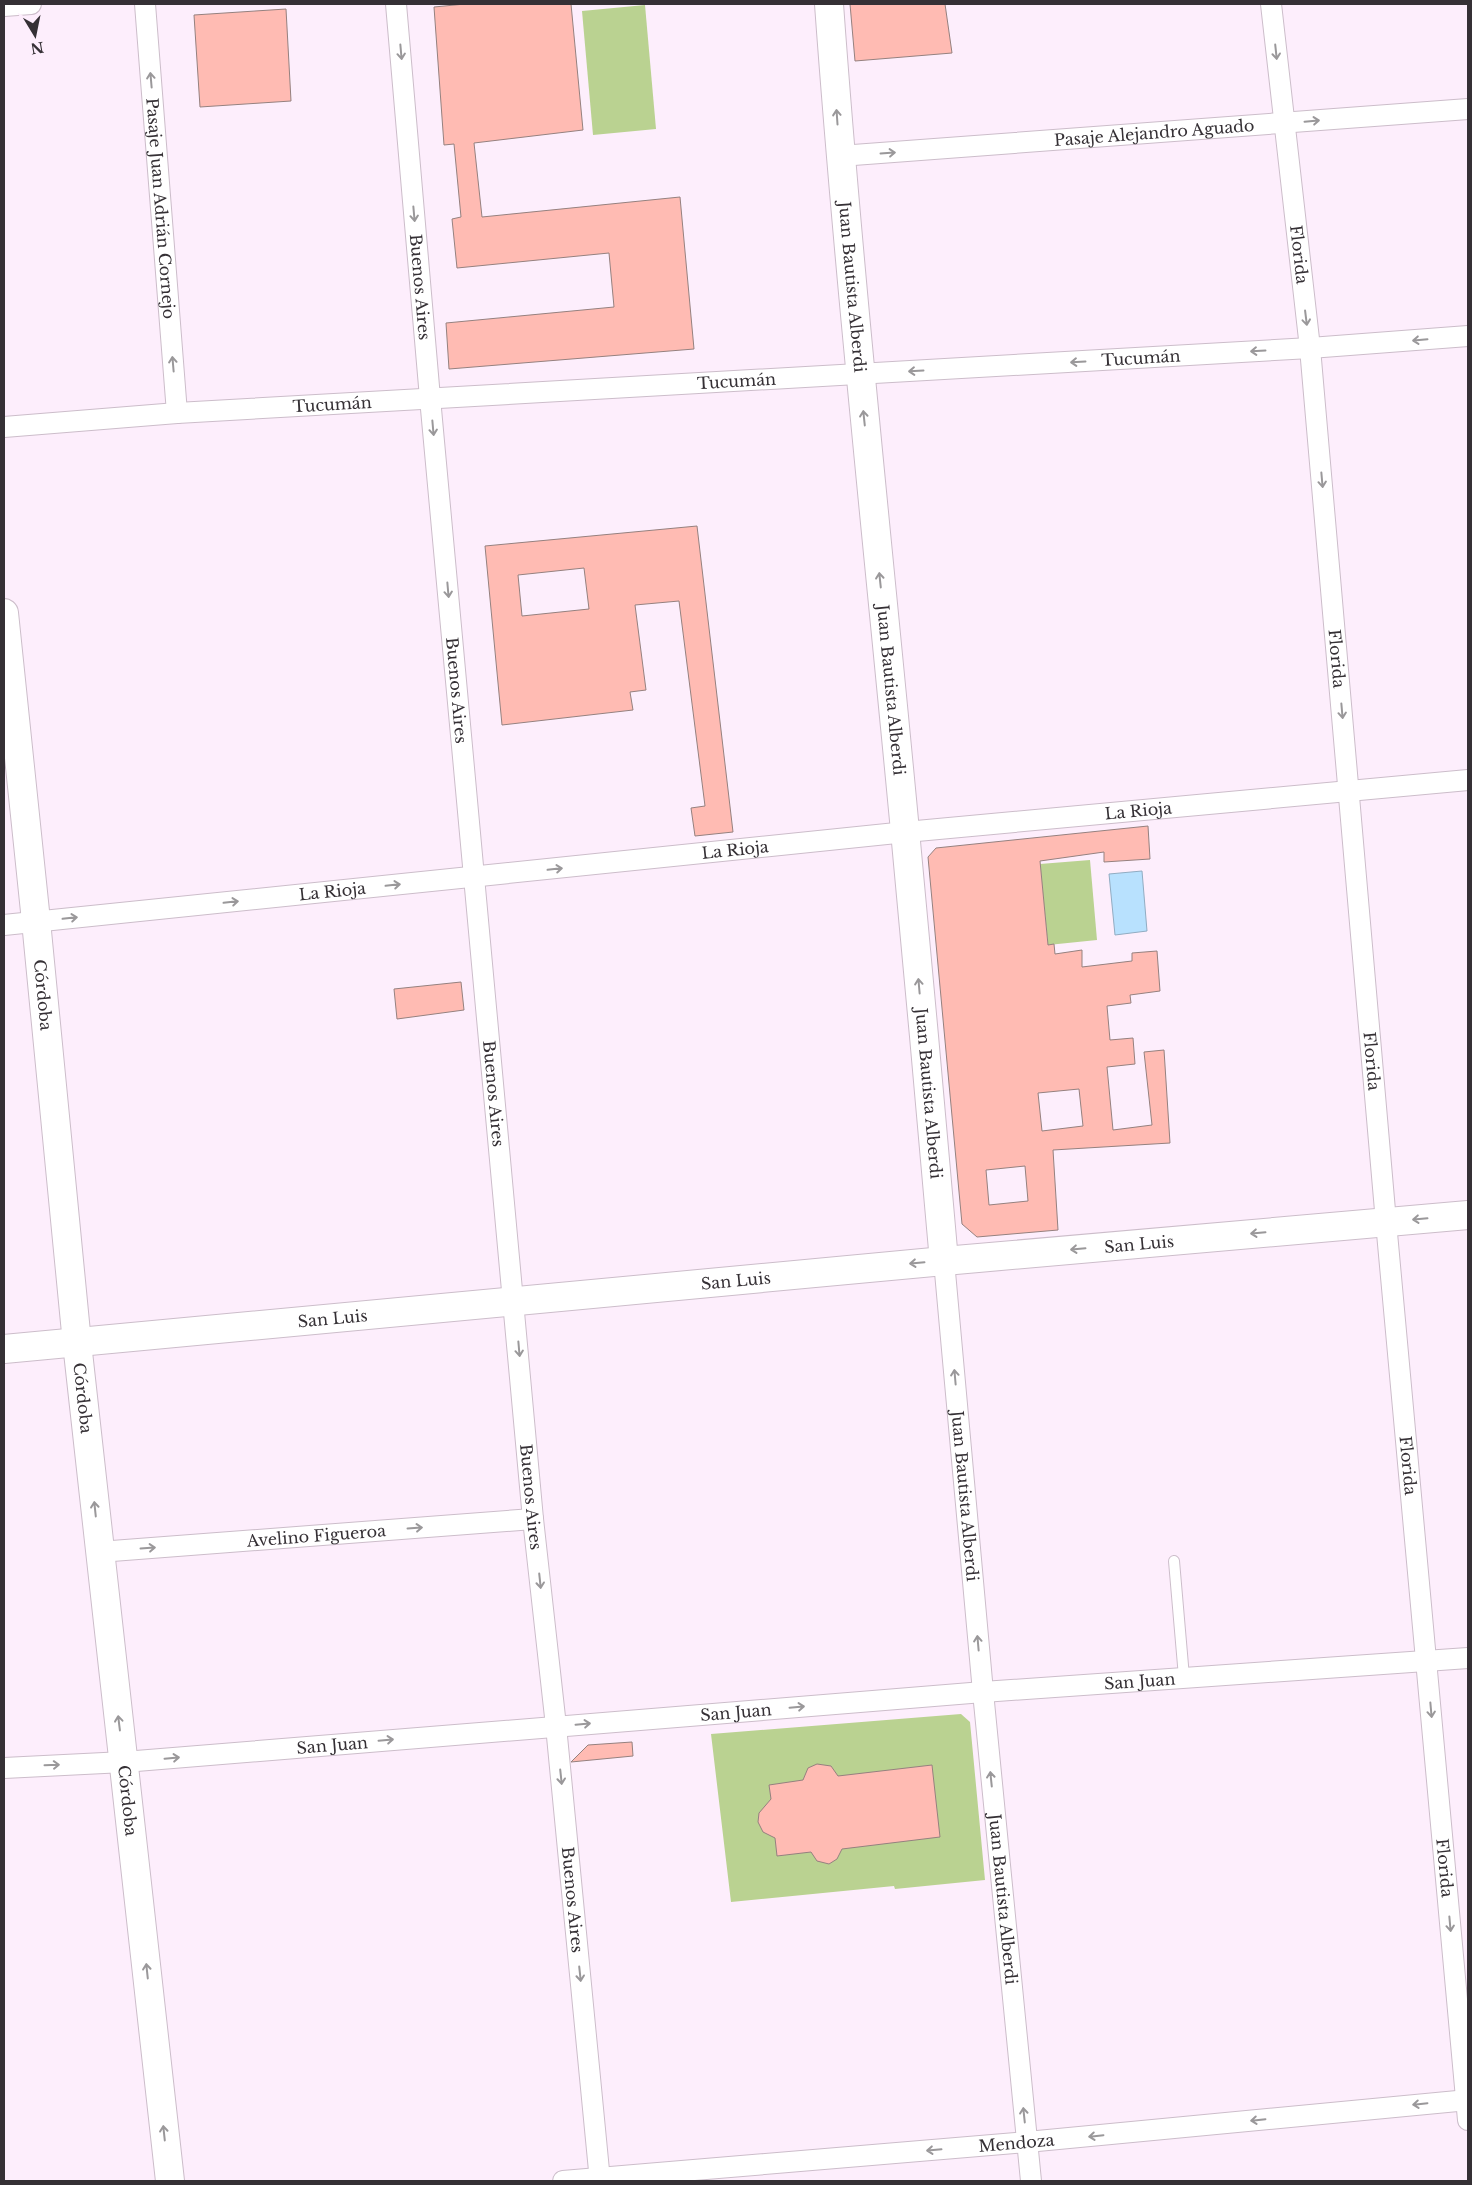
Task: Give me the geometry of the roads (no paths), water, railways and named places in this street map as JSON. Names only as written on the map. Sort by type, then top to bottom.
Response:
[{"type":"street","points":[[4,6],[32,4]]},
{"type":"street","name":"Pasaje Juan Adrián Cornejo","points":[[145,4],[177,413]]},
{"type":"street","name":"Buenos Aires","points":[[396,4],[430,398],[534,1519],[600,2180]]},
{"type":"street","name":"Juan Bautista Alberdi","points":[[828,4],[860,375],[906,832],[983,1692],[1031,2181]]},
{"type":"street","name":"Florida","points":[[1271,4],[1310,348],[1386,1222],[1468,2120]]},
{"type":"street","name":"Pasaje Alejandro Aguado","points":[[840,156],[1468,109]]},
{"type":"street","name":"Tucumán","points":[[4,427],[177,413],[860,375],[1310,348],[1468,336]]},
{"type":"street","name":"Córdoba","points":[[4,613],[7,673],[36,921],[99,1552],[170,2181]]},
{"type":"street","name":"La Rioja","points":[[4,925],[906,832],[1468,780]]},
{"type":"street","name":"San Luis","points":[[4,1349],[944,1261],[1468,1215]]},
{"type":"street","name":"Avelino Figueroa","points":[[99,1552],[534,1519]]},
{"type":"street","name":"San Juan","points":[[4,1768],[124,1762],[983,1692],[1468,1658]]},
{"type":"street","name":"Mendoza","points":[[563,2181],[600,2180],[1027,2142],[1467,2100]]},
{"type":"lane","points":[[1174,1561],[1184,1677]]},
{"type":"water","points":[[1142,871],[1147,931],[1115,935],[1109,874]]}]
